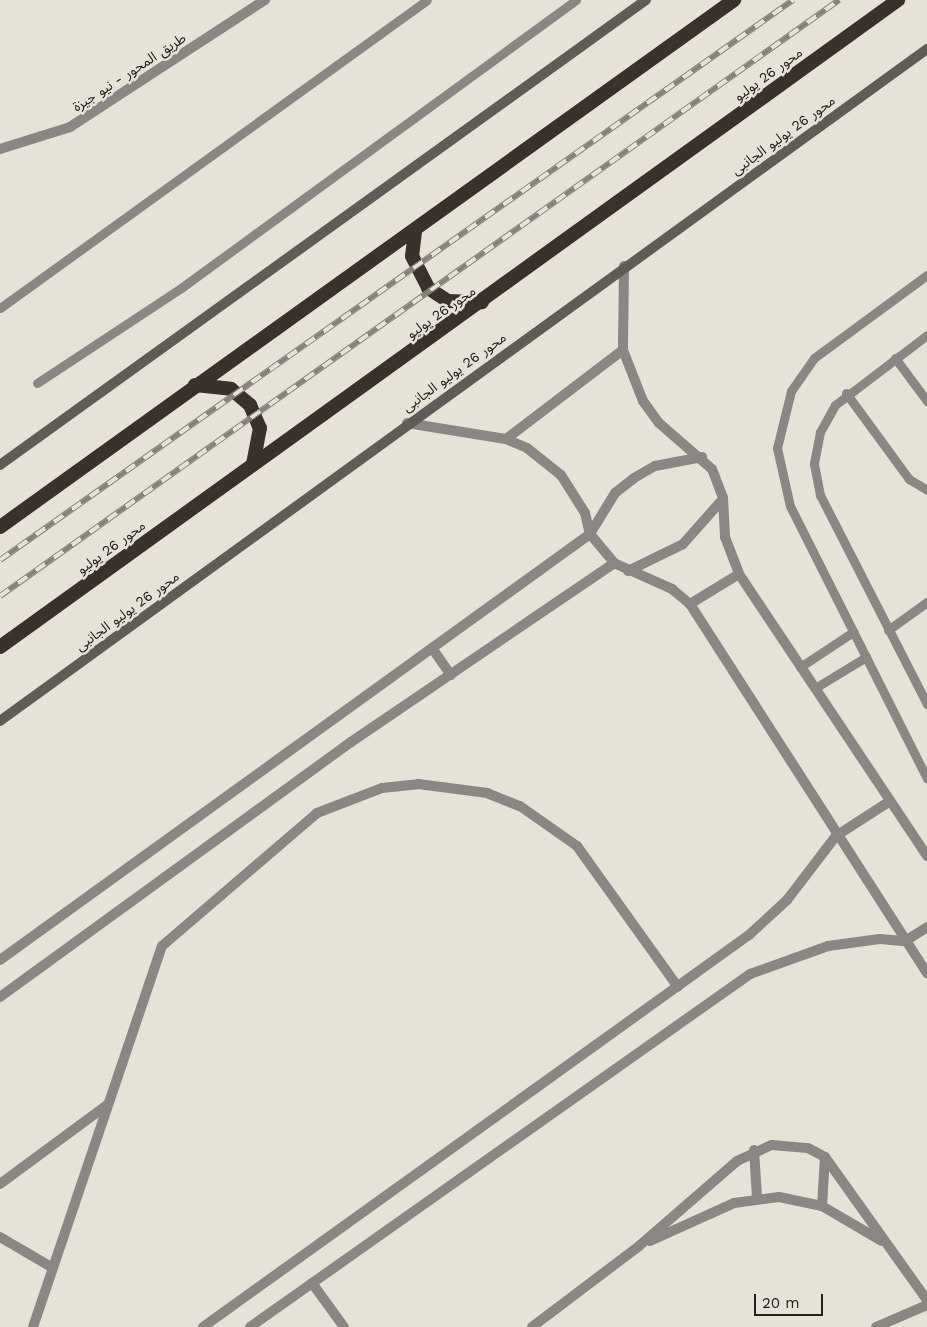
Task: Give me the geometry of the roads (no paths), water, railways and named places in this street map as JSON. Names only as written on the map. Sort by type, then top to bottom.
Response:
[{"type":"highway","points":[[0,527],[195,385],[415,232],[734,0]]},
{"type":"highway","name":"محور 26 يوليو","points":[[0,647],[252,464],[484,301],[898,0]]},
{"type":"highway","points":[[415,232],[414,262],[428,288],[454,303],[484,301]]},
{"type":"highway","points":[[195,385],[231,389],[250,405],[260,434],[252,464]]},
{"type":"main road","points":[[0,465],[646,0]]},
{"type":"main road","name":"محور 26 يوليو الجانبى","points":[[0,721],[407,423],[927,48]]},
{"type":"street","name":"طريق المحور - نيو جيزة","points":[[0,149],[70,127],[264,0]]},
{"type":"street","points":[[624,266],[623,350],[643,401],[666,429],[702,457],[720,483],[723,498],[725,537],[739,574],[927,856]]},
{"type":"street","points":[[506,439],[623,350]]},
{"type":"street","points":[[407,423],[506,439],[546,460],[562,475],[585,513],[590,534],[614,564],[672,589],[690,604],[836,836],[927,973]]},
{"type":"street","points":[[0,960],[590,534],[615,493],[634,478],[662,464],[702,457]]},
{"type":"street","points":[[628,571],[683,544],[723,498]]},
{"type":"street","points":[[0,997],[451,675],[614,564]]},
{"type":"street","points":[[690,604],[739,574]]},
{"type":"street","points":[[432,648],[451,675]]},
{"type":"street","points":[[33,1327],[155,962],[173,932],[317,813],[382,788],[452,786],[520,806],[550,824],[577,846],[678,987]]},
{"type":"street","points":[[203,1327],[678,987],[769,918],[836,836],[890,801]]},
{"type":"street","points":[[250,1327],[750,974],[828,946],[880,939],[906,941],[927,927]]},
{"type":"street","points":[[0,1184],[107,1104]]},
{"type":"street","points":[[532,1327],[639,1246],[754,1150],[790,1144],[825,1157],[927,1300]]},
{"type":"street","points":[[754,1150],[757,1198]]},
{"type":"street","points":[[822,1206],[825,1157]]},
{"type":"street","points":[[639,1246],[712,1211],[757,1198],[801,1200],[822,1206],[887,1244]]},
{"type":"street","points":[[0,1238],[53,1268]]},
{"type":"street","points":[[312,1283],[344,1327]]},
{"type":"street","points":[[876,1327],[927,1305]]},
{"type":"lane","points":[[0,308],[427,0]]},
{"type":"lane","points":[[37,383],[181,288],[576,0]]},
{"type":"lane","points":[[927,276],[814,358],[791,391],[779,428],[783,488],[927,778]]},
{"type":"lane","points":[[927,335],[846,394],[820,432],[816,479],[888,630],[927,704]]},
{"type":"lane","points":[[896,358],[927,401]]},
{"type":"lane","points":[[846,394],[909,480],[927,490]]},
{"type":"lane","points":[[888,630],[927,602]]},
{"type":"lane","points":[[800,667],[853,632]]},
{"type":"lane","points":[[815,688],[866,657]]},
{"type":"railway","points":[[0,560],[793,0]]},
{"type":"railway","points":[[0,596],[839,0]]}]
